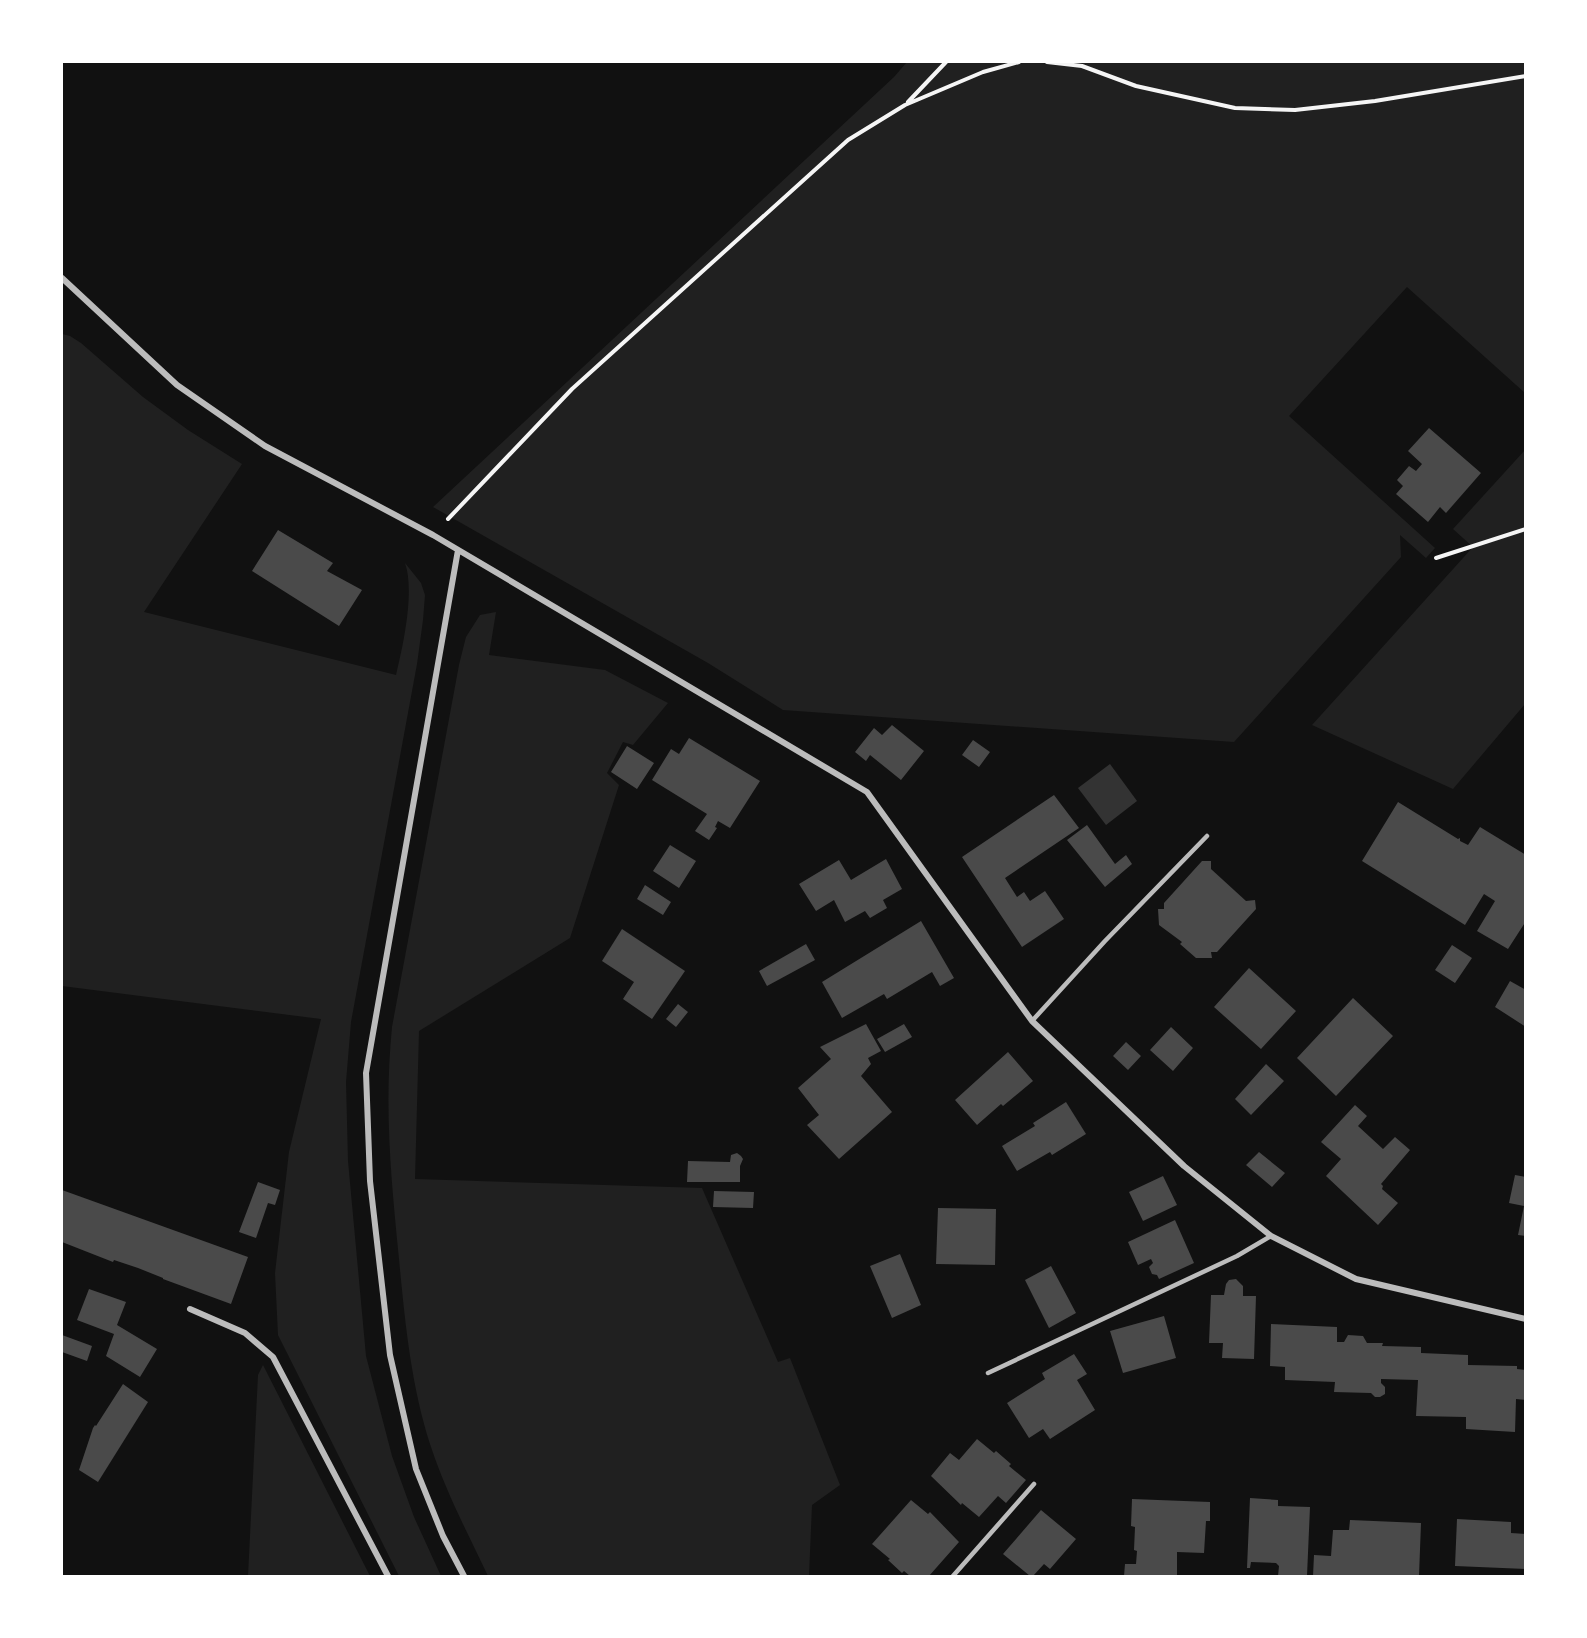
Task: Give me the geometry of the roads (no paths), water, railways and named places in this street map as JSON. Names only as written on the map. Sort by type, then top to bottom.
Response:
[{"type":"street","points":[[62,278],[177,385],[265,446],[433,535],[867,792],[1032,1021],[1184,1166],[1270,1236],[1356,1279],[1526,1319]]},
{"type":"street","points":[[458,550],[366,1074],[370,1181],[390,1355],[416,1469],[443,1536],[464,1576]]},
{"type":"street","points":[[190,1309],[245,1333],[273,1357],[388,1576]]},
{"type":"lane","points":[[1032,1021],[1105,941],[1207,836]]},
{"type":"lane","points":[[988,1373],[1237,1256],[1270,1236]]},
{"type":"lane","points":[[953,1576],[1034,1484]]}]
